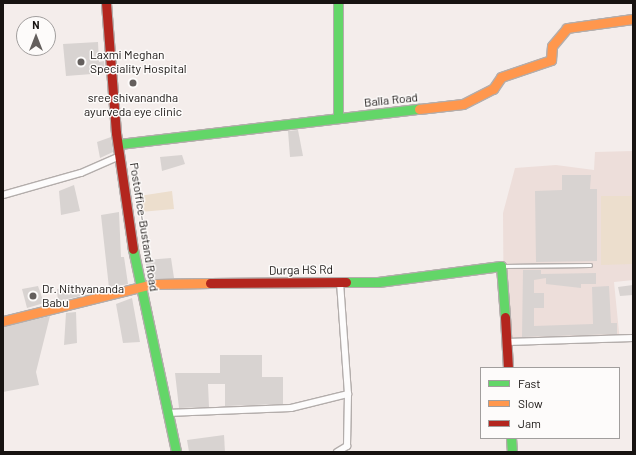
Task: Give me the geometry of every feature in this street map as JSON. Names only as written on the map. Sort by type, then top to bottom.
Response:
[{"type":"street","name":"Postoffice-Bustand Road","points":[[106,3],[118,144],[139,286],[151,326],[167,413],[176,452]]},
{"type":"street","points":[[338,3],[335,27],[340,87],[338,118]]},
{"type":"street","name":"Balla Road","points":[[118,144],[462,104],[493,89],[501,76],[551,60],[552,46],[566,28],[633,19]]},
{"type":"street","points":[[3,195],[81,173],[120,156]]},
{"type":"street","points":[[501,266],[508,367]]},
{"type":"street","name":"Durga HS Rd","points":[[3,321],[139,286],[422,279],[501,266]]},
{"type":"street","points":[[337,452],[346,446],[348,394],[340,282]]},
{"type":"street","points":[[507,342],[633,338]]},
{"type":"street","points":[[167,413],[290,408],[348,394]]},
{"type":"street","points":[[511,439],[512,452]]},
{"type":"lane","points":[[501,266],[590,265]]},
{"type":"shaded area","points":[[633,151],[633,280],[614,282],[620,342],[504,345],[503,213],[515,168],[556,165],[594,170],[595,152]]},
{"type":"shaded area","points":[[172,191],[174,209],[140,212],[139,196]]},
{"type":"shaded area","points":[[601,196],[633,196],[633,264],[601,265]]},
{"type":"building","points":[[98,42],[99,62],[104,61],[105,73],[66,76],[63,44]]},
{"type":"building","points":[[298,130],[303,156],[290,157],[288,131]]},
{"type":"building","points":[[111,137],[113,152],[100,158],[97,142]]},
{"type":"building","points":[[182,155],[185,164],[162,171],[160,157]]},
{"type":"building","points":[[562,175],[591,175],[590,189],[597,189],[597,261],[536,262],[535,191],[562,190]]},
{"type":"building","points":[[74,185],[80,211],[61,215],[59,191]]},
{"type":"building","points":[[119,212],[121,257],[124,257],[128,284],[109,288],[101,215]]},
{"type":"building","points":[[171,258],[174,278],[147,279],[146,260]]},
{"type":"building","points":[[523,270],[541,270],[541,274],[596,273],[596,284],[581,284],[581,288],[546,284],[546,278],[534,280],[534,293],[544,293],[544,308],[534,308],[534,326],[593,324],[592,287],[609,286],[611,323],[617,323],[617,334],[522,337]]},
{"type":"building","points":[[79,285],[81,296],[58,301],[57,289]]},
{"type":"building","points":[[633,285],[633,295],[620,296],[618,287]]},
{"type":"building","name":"Dr. Nithyananda Babu","points":[[38,286],[44,303],[27,308],[22,289]]},
{"type":"building","points":[[132,298],[140,342],[123,343],[116,304]]},
{"type":"building","points":[[76,312],[77,343],[64,345],[66,313]]},
{"type":"building","points":[[50,316],[36,372],[39,385],[3,392],[3,327]]},
{"type":"building","points":[[220,355],[262,355],[262,377],[283,377],[283,404],[225,406],[225,384],[208,384],[209,407],[179,408],[175,373],[220,373]]},
{"type":"building","points":[[224,435],[225,452],[189,452],[187,440]]},
{"type":"traffic: fast","points":[[338,3],[338,118]]},
{"type":"traffic: fast","points":[[119,144],[419,109]]},
{"type":"traffic: fast","points":[[133,249],[176,452]]},
{"type":"traffic: fast","points":[[346,282],[378,282],[501,266],[505,317]]},
{"type":"traffic: fast","points":[[511,439],[512,452]]},
{"type":"traffic: slow","points":[[419,109],[463,104],[493,89],[501,77],[551,60],[552,46],[567,28],[633,19]]},
{"type":"traffic: slow","points":[[3,321],[153,284],[210,283]]},
{"type":"traffic: jam","points":[[106,3],[116,133],[133,249]]},
{"type":"traffic: jam","points":[[210,283],[346,282]]},
{"type":"traffic: jam","points":[[505,317],[508,367]]},
{"type":"place","name":"Laxmi Meghan Speciality Hospital","points":[[81,62]]},
{"type":"place","name":"sree shivanandha ayurveda eye clinic","points":[[133,83]]},
{"type":"place","name":"Dr. Nithyananda Babu","points":[[33,296]]}]
